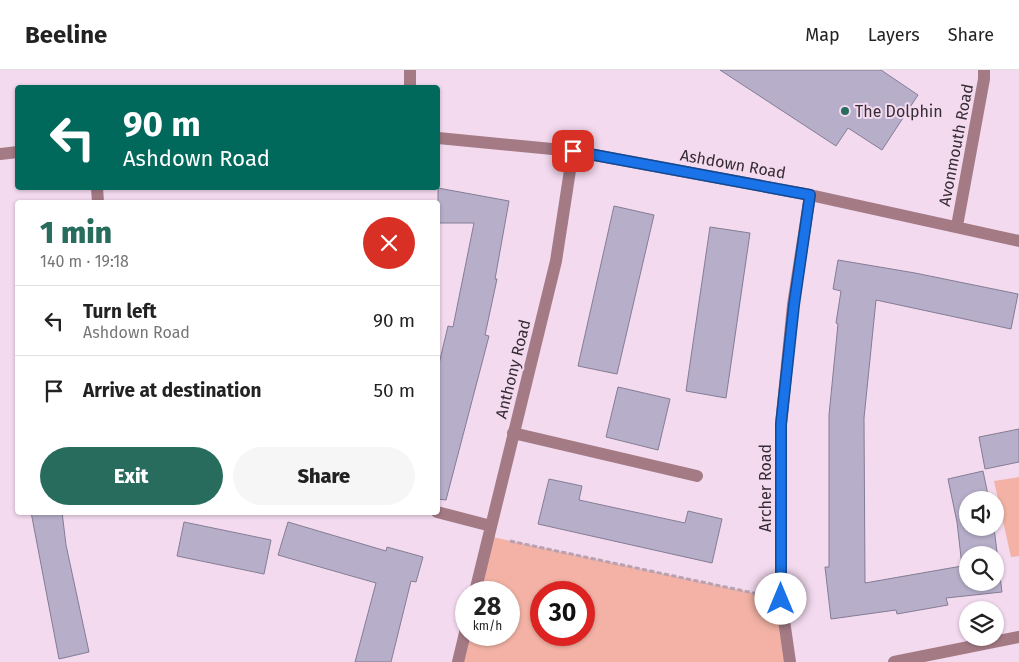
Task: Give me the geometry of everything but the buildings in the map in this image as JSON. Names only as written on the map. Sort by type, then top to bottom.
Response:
[{"type":"street","points":[[410,70],[410,85]]},
{"type":"street","name":"Avonmouth Road","points":[[957,226],[984,79],[984,70]]},
{"type":"street","name":"Ashdown Road","points":[[440,138],[573,151],[810,195],[1019,241]]},
{"type":"street","name":"Anthony Road","points":[[478,581],[556,261],[573,151]]},
{"type":"street","points":[[0,154],[15,152]]},
{"type":"street","name":"Archer Road","points":[[790,662],[781,599],[781,424],[794,305],[810,195]]},
{"type":"street","points":[[514,432],[697,476]]},
{"type":"street","points":[[440,513],[490,531]]},
{"type":"street","points":[[894,662],[1019,637]]},
{"type":"street","points":[[458,662],[462,646]]},
{"type":"path","points":[[490,531],[781,599]]},
{"type":"shaded area","points":[[1019,477],[1019,556],[1011,557],[1004,526],[1004,491],[996,491],[994,481]]},
{"type":"shaded area","points":[[488,536],[781,599],[790,662],[458,662],[463,646],[520,646],[520,581],[478,581]]},
{"type":"place","name":"The Dolphin","points":[[845,111]]},
{"type":"route","points":[[573,151],[810,195],[794,305],[781,424],[781,599]]}]
